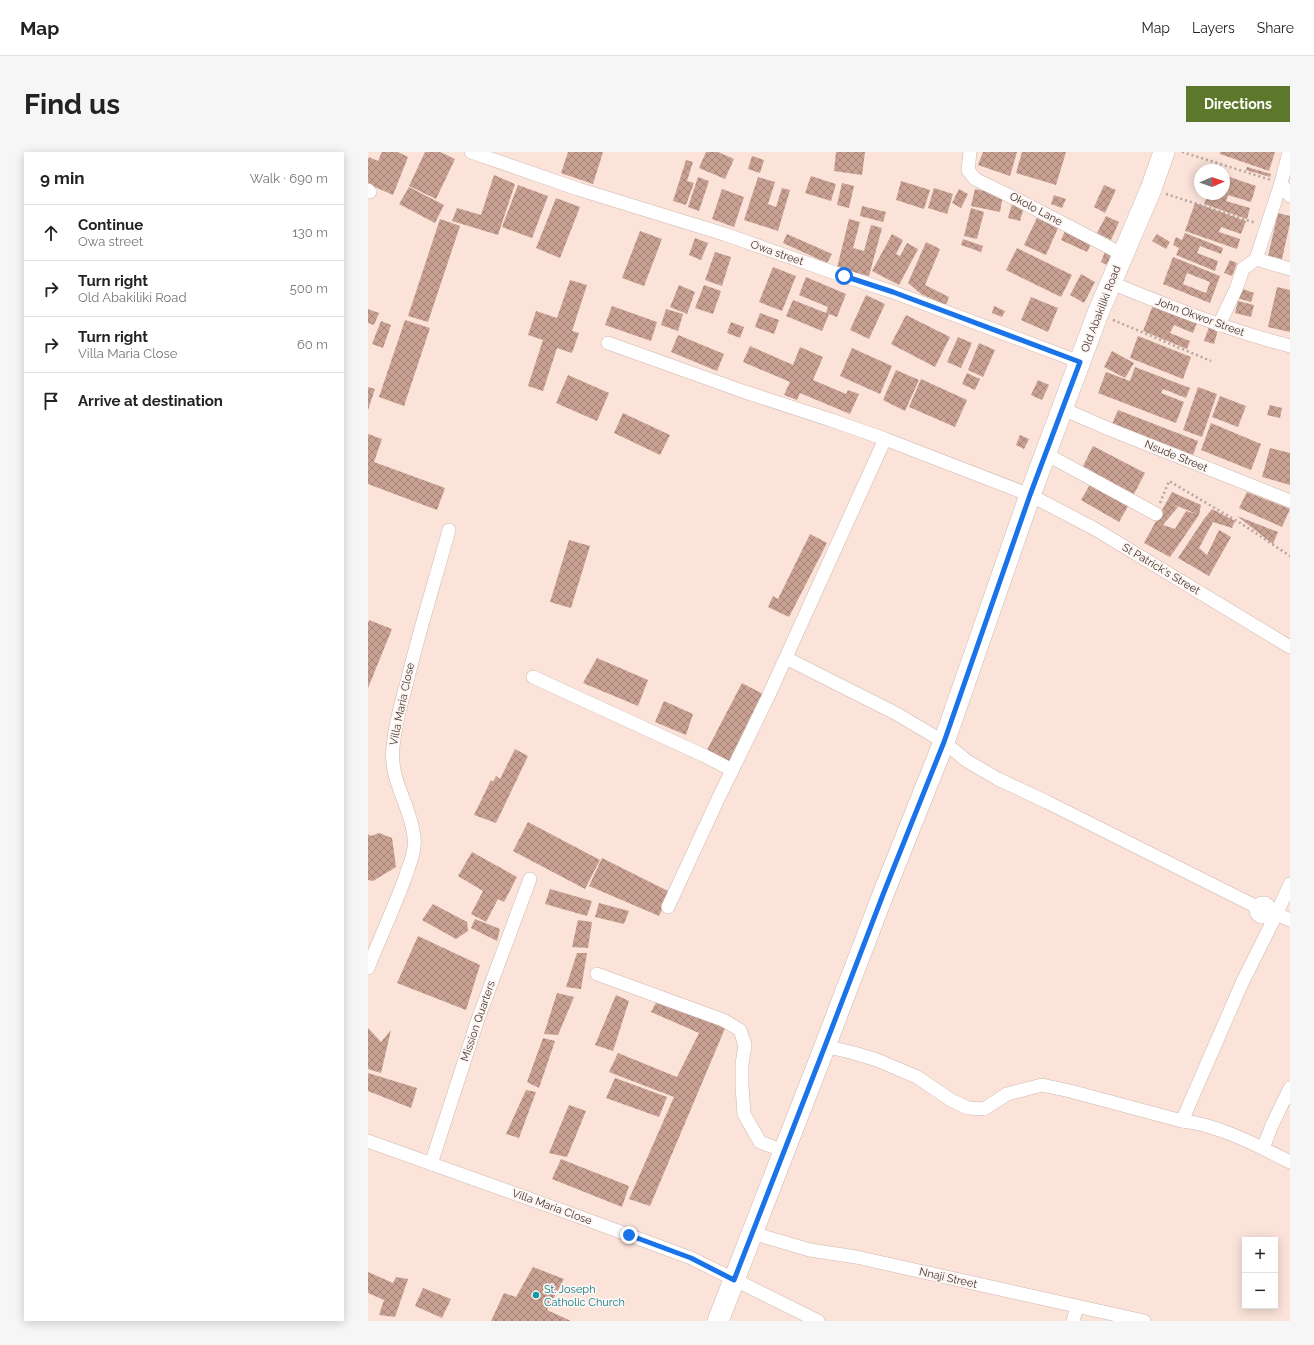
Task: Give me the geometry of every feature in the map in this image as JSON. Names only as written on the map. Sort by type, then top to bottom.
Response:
[{"type":"main road","name":"Old Abakiliki Road","points":[[718,1321],[884,892],[944,742],[1030,495],[1098,313],[1151,189],[1164,152]]},
{"type":"street","name":"Owa street","points":[[471,152],[564,184],[724,234],[893,292],[1080,362]]},
{"type":"street","name":"Okolo Lane","points":[[970,152],[968,170],[975,179],[1122,254]]},
{"type":"street","points":[[1218,325],[1236,289],[1243,269],[1256,259],[1281,183],[1289,152]]},
{"type":"street","points":[[1281,183],[1290,196]]},
{"type":"street","points":[[1256,259],[1290,269]]},
{"type":"street","name":"John Okwor Street","points":[[1112,283],[1178,311],[1259,338],[1290,346]]},
{"type":"street","name":"St Patrick's Street","points":[[608,343],[745,392],[885,438],[1030,495],[1095,529],[1290,647]]},
{"type":"street","name":"Nsude Street","points":[[1063,409],[1138,441],[1290,501]]},
{"type":"street","points":[[668,907],[698,840],[768,699],[885,438]]},
{"type":"street","points":[[1046,454],[1156,514]]},
{"type":"street","name":"Villa Maria Close","points":[[368,968],[401,888],[414,848],[411,819],[396,782],[393,766],[393,748],[400,707],[412,658],[449,530]]},
{"type":"street","points":[[786,658],[897,714],[944,742],[967,761],[998,779],[1257,907],[1257,914],[1263,917],[1274,912],[1290,920]]},
{"type":"street","points":[[533,676],[732,770]]},
{"type":"street","name":"Mission Quarters","points":[[431,1164],[478,1019],[530,879]]},
{"type":"street","points":[[1182,1121],[1274,912],[1290,884]]},
{"type":"street","points":[[597,974],[723,1020],[740,1030],[745,1045],[742,1064],[744,1114],[760,1142],[784,1151]]},
{"type":"street","points":[[825,1046],[877,1060],[917,1077],[950,1100],[968,1108],[984,1109],[1007,1094],[1042,1085],[1182,1121],[1196,1122],[1210,1126],[1263,1148],[1290,1162]]},
{"type":"street","points":[[1263,1148],[1272,1125],[1290,1088]]},
{"type":"street","name":"Villa Maria Close","points":[[368,1141],[691,1258],[818,1321]]},
{"type":"street","name":"Nnaji Street","points":[[752,1233],[810,1250],[856,1257],[1144,1321]]},
{"type":"street","points":[[1073,1321],[1077,1307]]},
{"type":"path","points":[[1182,152],[1281,183]]},
{"type":"path","points":[[1151,189],[1266,226]]},
{"type":"path","points":[[1098,313],[1211,361]]},
{"type":"path","points":[[1156,514],[1169,481],[1242,524],[1290,556]]},
{"type":"building","points":[[382,152],[398,152],[408,157],[393,195],[368,184],[369,157],[378,161]]},
{"type":"building","points":[[425,152],[440,152],[455,159],[436,199],[409,186]]},
{"type":"building","points":[[568,152],[603,152],[593,184],[561,173]]},
{"type":"building","points":[[706,152],[718,152],[734,159],[725,179],[699,168]]},
{"type":"building","points":[[836,152],[865,152],[862,175],[834,171]]},
{"type":"building","points":[[983,152],[1017,152],[1010,176],[978,165]]},
{"type":"building","points":[[1022,152],[1066,152],[1056,185],[1016,173]]},
{"type":"building","points":[[1220,152],[1275,152],[1269,171],[1220,154]]},
{"type":"building","points":[[752,156],[764,160],[760,173],[748,169]]},
{"type":"building","points":[[686,160],[693,162],[687,181],[694,183],[686,205],[673,201]]},
{"type":"building","points":[[1247,167],[1271,174],[1270,177],[1246,170]]},
{"type":"building","points":[[494,175],[515,184],[498,235],[452,221],[457,208],[481,215]]},
{"type":"building","points":[[811,176],[836,184],[831,201],[805,193]]},
{"type":"building","points":[[698,177],[709,181],[699,211],[688,207]]},
{"type":"building","points":[[758,177],[775,182],[768,204],[776,207],[782,188],[790,190],[778,231],[744,220]]},
{"type":"building","points":[[1230,177],[1256,186],[1251,202],[1230,196]]},
{"type":"building","points":[[901,181],[930,190],[924,209],[896,200]]},
{"type":"building","points":[[842,183],[854,186],[849,208],[837,205]]},
{"type":"building","points":[[518,185],[548,196],[532,238],[502,227]]},
{"type":"building","points":[[1104,185],[1116,190],[1105,213],[1094,207]]},
{"type":"building","points":[[409,187],[444,205],[435,223],[399,204]]},
{"type":"building","points":[[934,188],[953,194],[947,214],[928,208]]},
{"type":"building","points":[[722,189],[744,197],[734,227],[712,219]]},
{"type":"building","points":[[959,189],[968,194],[961,208],[952,203]]},
{"type":"building","points":[[975,189],[1003,195],[1000,212],[971,206]]},
{"type":"building","points":[[1054,195],[1066,199],[1062,208],[1051,204]]},
{"type":"building","points":[[556,198],[580,207],[560,258],[536,248]]},
{"type":"building","points":[[1206,200],[1226,200],[1250,208],[1247,219],[1204,204]]},
{"type":"building","points":[[1195,203],[1246,221],[1241,234],[1221,227],[1219,232],[1240,239],[1237,249],[1185,231]]},
{"type":"building","points":[[1012,204],[1024,207],[1020,221],[1008,218]]},
{"type":"building","points":[[862,206],[886,212],[883,222],[860,216]]},
{"type":"building","points":[[971,208],[984,212],[977,239],[964,236]]},
{"type":"building","points":[[1278,213],[1290,216],[1290,223],[1282,259],[1268,256]]},
{"type":"building","points":[[1106,216],[1119,222],[1111,240],[1097,233]]},
{"type":"building","points":[[1037,218],[1058,228],[1046,255],[1024,245]]},
{"type":"building","points":[[440,219],[460,226],[428,322],[408,316]]},
{"type":"building","points":[[849,219],[860,222],[853,248],[864,251],[871,225],[882,228],[869,276],[837,268]]},
{"type":"building","points":[[1066,229],[1092,242],[1087,252],[1061,240]]},
{"type":"building","points":[[640,231],[662,239],[644,286],[622,278]]},
{"type":"building","points":[[1185,233],[1223,248],[1221,254],[1200,246],[1197,253],[1218,261],[1215,271],[1176,255],[1179,248],[1173,245],[1176,237],[1182,240]]},
{"type":"building","points":[[787,234],[832,254],[827,263],[783,243]]},
{"type":"building","points":[[892,234],[903,240],[896,254],[900,256],[907,243],[918,249],[899,285],[872,271]]},
{"type":"building","points":[[1157,234],[1170,242],[1166,249],[1152,241]]},
{"type":"building","points":[[695,238],[708,243],[701,260],[689,255]]},
{"type":"building","points":[[963,239],[983,246],[981,252],[961,245]]},
{"type":"building","points":[[926,242],[940,249],[925,285],[949,297],[946,305],[921,294],[908,283]]},
{"type":"building","points":[[1017,248],[1072,275],[1061,297],[1006,270]]},
{"type":"building","points":[[1106,249],[1114,253],[1109,266],[1101,262]]},
{"type":"building","points":[[715,252],[731,257],[722,286],[705,280]]},
{"type":"building","points":[[1173,257],[1220,276],[1210,303],[1163,284]],"holes":[[[1187,273],[1210,282],[1206,293],[1183,284]]]},
{"type":"building","points":[[1230,260],[1237,263],[1232,276],[1224,273]]},
{"type":"building","points":[[773,267],[796,276],[782,311],[759,302]]},
{"type":"building","points":[[1081,274],[1095,282],[1084,303],[1070,295]]},
{"type":"building","points":[[806,277],[846,294],[837,317],[829,314],[822,331],[786,316],[793,300],[826,313],[828,307],[799,295]]},
{"type":"building","points":[[570,280],[587,285],[572,331],[579,333],[572,353],[557,348],[543,391],[528,386],[543,340],[528,335],[536,311],[557,318]]},
{"type":"building","points":[[679,285],[695,292],[687,314],[670,307]]},
{"type":"building","points":[[704,285],[721,291],[713,314],[695,308]]},
{"type":"building","points":[[1277,287],[1290,290],[1290,332],[1268,327]]},
{"type":"building","points":[[1240,288],[1254,293],[1251,302],[1237,298]]},
{"type":"building","points":[[866,295],[885,304],[869,339],[850,330]]},
{"type":"building","points":[[1031,297],[1058,308],[1048,332],[1021,320]]},
{"type":"building","points":[[1238,301],[1254,305],[1251,317],[1235,313]]},
{"type":"building","points":[[1153,305],[1197,323],[1193,333],[1174,325],[1170,333],[1190,341],[1187,349],[1143,331]]},
{"type":"building","points":[[612,306],[657,322],[651,341],[605,325]]},
{"type":"building","points":[[994,306],[1005,311],[1002,317],[992,313]]},
{"type":"building","points":[[368,309],[379,313],[374,325],[368,323]]},
{"type":"building","points":[[666,309],[683,314],[678,331],[661,325]]},
{"type":"building","points":[[760,313],[779,320],[774,334],[755,327]]},
{"type":"building","points":[[906,315],[950,337],[935,367],[891,344]]},
{"type":"building","points":[[405,320],[430,328],[404,406],[379,397]]},
{"type":"building","points":[[381,321],[391,325],[383,348],[372,344]]},
{"type":"building","points":[[731,322],[744,327],[740,338],[727,333]]},
{"type":"building","points":[[1209,327],[1218,330],[1214,344],[1204,341]]},
{"type":"building","points":[[678,335],[724,354],[717,371],[671,352]]},
{"type":"building","points":[[1138,336],[1191,357],[1183,379],[1130,358]]},
{"type":"building","points":[[958,337],[972,343],[961,368],[947,362]]},
{"type":"building","points":[[979,343],[995,350],[983,377],[968,370]]},
{"type":"building","points":[[750,346],[793,365],[800,347],[823,357],[813,380],[846,394],[848,390],[859,394],[850,414],[800,393],[797,400],[784,395],[790,382],[743,362]]},
{"type":"building","points":[[852,348],[892,366],[880,394],[840,376]]},
{"type":"building","points":[[1112,351],[1134,363],[1125,378],[1104,367]]},
{"type":"building","points":[[1135,367],[1190,388],[1186,398],[1163,389],[1161,393],[1184,402],[1176,423],[1098,393],[1106,372],[1130,381]]},
{"type":"building","points":[[896,370],[919,380],[905,411],[883,400]]},
{"type":"building","points":[[967,373],[980,379],[975,390],[962,384]]},
{"type":"building","points":[[568,375],[609,393],[597,421],[556,403]]},
{"type":"building","points":[[921,379],[967,400],[955,427],[909,407]]},
{"type":"building","points":[[1038,380],[1049,385],[1042,400],[1031,395]]},
{"type":"building","points":[[368,387],[375,389],[368,410]]},
{"type":"building","points":[[1198,387],[1217,394],[1202,437],[1183,430]]},
{"type":"building","points":[[1220,396],[1246,406],[1238,427],[1212,417]]},
{"type":"building","points":[[1270,405],[1282,408],[1280,418],[1267,415]]},
{"type":"building","points":[[1118,410],[1198,441],[1193,455],[1112,424]]},
{"type":"building","points":[[623,413],[670,435],[660,455],[614,433]]},
{"type":"building","points":[[1211,423],[1261,444],[1251,470],[1201,450]]},
{"type":"building","points":[[368,434],[382,439],[374,462],[445,488],[437,510],[368,484]]},
{"type":"building","points":[[1020,435],[1029,439],[1024,449],[1016,445]]},
{"type":"building","points":[[1093,446],[1145,473],[1134,494],[1082,468]]},
{"type":"building","points":[[1270,448],[1290,453],[1290,485],[1262,477]]},
{"type":"building","points":[[1092,481],[1130,503],[1119,522],[1081,500]]},
{"type":"building","points":[[1172,492],[1201,505],[1199,515],[1170,557],[1144,543]],"holes":[[[1172,504],[1197,514],[1186,511],[1175,529],[1163,525],[1178,507]]]},
{"type":"building","points":[[1247,492],[1290,509],[1282,527],[1239,508]]},
{"type":"building","points":[[1212,509],[1235,521],[1232,528],[1213,522],[1199,548],[1207,555],[1219,530],[1231,537],[1209,576],[1178,558]]},
{"type":"building","points":[[1237,516],[1278,532],[1273,544]]},
{"type":"building","points":[[810,534],[827,543],[789,617],[768,607],[773,596],[778,599]]},
{"type":"building","points":[[569,540],[590,546],[571,608],[550,602]]},
{"type":"building","points":[[369,620],[392,629],[368,688],[368,623]]},
{"type":"building","points":[[597,658],[648,680],[638,706],[583,683]]},
{"type":"building","points":[[742,683],[767,696],[730,767],[705,754]]},
{"type":"building","points":[[664,701],[693,714],[686,735],[655,722]]},
{"type":"building","points":[[515,749],[528,756],[496,823],[474,815],[491,780],[493,782],[496,776],[500,779]]},
{"type":"building","points":[[528,822],[600,860],[585,889],[513,851]]},
{"type":"building","points":[[379,833],[392,838],[396,867],[373,881],[368,880],[368,834],[371,836]]},
{"type":"building","points":[[472,852],[517,877],[504,902],[498,899],[486,922],[471,914],[483,891],[458,876]]},
{"type":"building","points":[[602,858],[670,892],[659,916],[589,886]]},
{"type":"building","points":[[550,889],[592,901],[587,916],[545,904]]},
{"type":"building","points":[[599,903],[629,911],[624,924],[595,917]]},
{"type":"building","points":[[433,904],[467,922],[468,931],[456,939],[422,920]]},
{"type":"building","points":[[475,919],[500,929],[497,941],[471,928]]},
{"type":"building","points":[[578,920],[592,922],[588,948],[572,947]]},
{"type":"building","points":[[418,936],[480,965],[466,1010],[397,983]]},
{"type":"building","points":[[577,953],[587,953],[581,989],[566,987]]},
{"type":"building","points":[[557,993],[574,997],[558,1035],[544,1034]]},
{"type":"building","points":[[616,995],[629,1001],[613,1051],[595,1045]]},
{"type":"building","points":[[658,999],[726,1026],[650,1206],[629,1199],[674,1097],[609,1072],[618,1053],[677,1077],[699,1033],[651,1012]]},
{"type":"building","points":[[368,1028],[381,1042],[391,1030],[381,1073],[368,1069]]},
{"type":"building","points":[[543,1038],[555,1041],[539,1088],[527,1082]]},
{"type":"building","points":[[368,1073],[417,1088],[411,1108],[368,1091]]},
{"type":"building","points":[[615,1078],[667,1097],[659,1117],[606,1098]]},
{"type":"building","points":[[526,1090],[536,1092],[519,1138],[506,1134]]},
{"type":"building","points":[[569,1105],[586,1111],[567,1157],[549,1153]]},
{"type":"building","points":[[561,1159],[629,1186],[622,1207],[552,1179]]},
{"type":"building","name":"St. Joseph Catholic Church","points":[[533,1267],[564,1279],[547,1310],[571,1321],[491,1321],[504,1293],[516,1297]]},
{"type":"building","points":[[368,1272],[393,1283],[396,1277],[408,1279],[395,1317],[379,1315],[384,1300],[368,1293]]},
{"type":"building","points":[[423,1288],[451,1299],[442,1318],[415,1306]]},
{"type":"place","name":"St. Joseph Catholic Church","points":[[536,1295]]},
{"type":"route","points":[[629,1235],[691,1258],[734,1280],[884,892],[944,742],[1030,495],[1080,362],[893,292],[844,276]]}]
